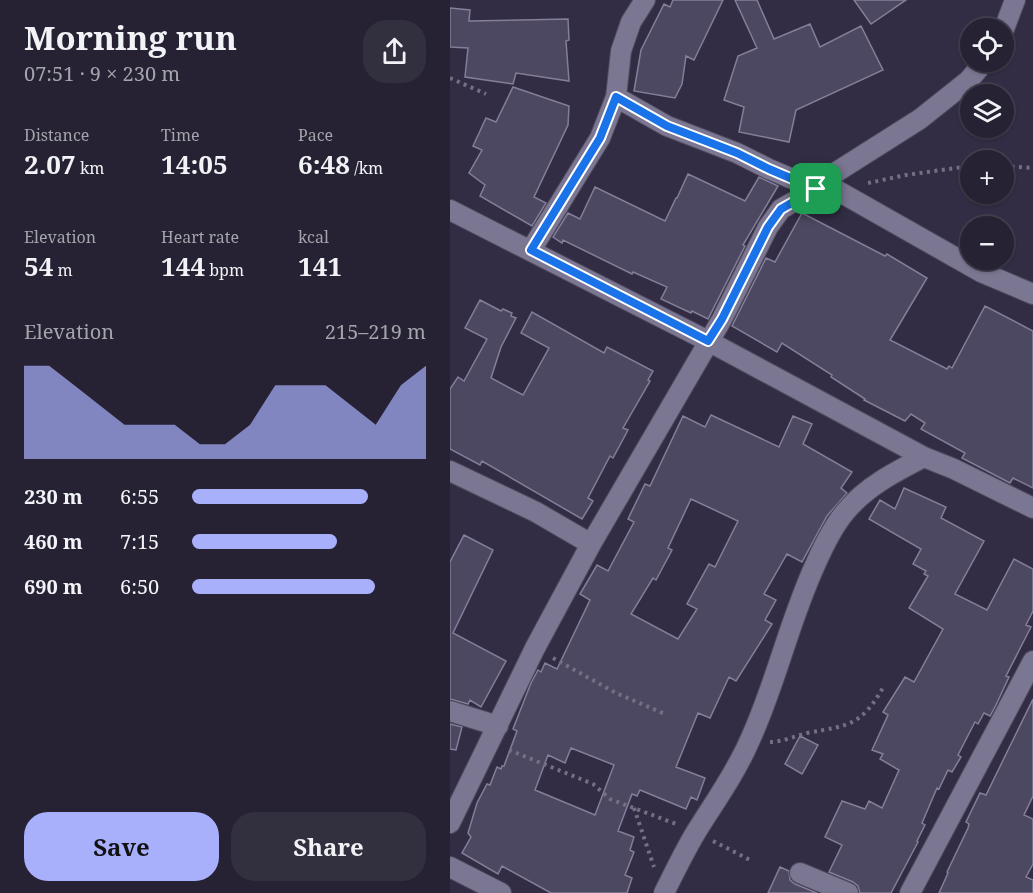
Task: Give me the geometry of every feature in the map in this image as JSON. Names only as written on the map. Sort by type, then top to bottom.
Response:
[{"type":"street","points":[[531,250],[600,138],[616,97],[621,51],[631,22],[645,0]]},
{"type":"street","points":[[1008,18],[1015,0]]},
{"type":"street","points":[[450,823],[534,648],[591,544],[722,319],[768,227],[781,209],[825,187],[838,171],[920,119],[969,80],[976,72]]},
{"type":"street","points":[[616,97],[667,126],[737,153],[769,169],[825,187],[981,272],[1033,294]]},
{"type":"street","points":[[450,210],[708,341],[924,457],[1033,508]]},
{"type":"street","points":[[664,893],[696,832],[749,743],[765,705],[796,607],[824,544],[845,512],[869,489],[891,474],[924,457]]},
{"type":"street","points":[[450,471],[536,512],[591,544]]},
{"type":"street","points":[[910,893],[1033,661]]},
{"type":"street","points":[[450,711],[493,734]]},
{"type":"street","points":[[450,867],[501,893]]},
{"type":"street","points":[[800,873],[848,893]]},
{"type":"path","points":[[450,78],[486,94]]},
{"type":"path","points":[[825,187],[847,188],[906,175],[960,167]]},
{"type":"path","points":[[1014,167],[1033,168]]},
{"type":"path","points":[[534,648],[616,693],[665,714]]},
{"type":"path","points":[[749,743],[775,742],[808,733],[837,729],[852,723],[864,716],[884,686]]},
{"type":"path","points":[[493,734],[593,784],[610,799],[696,832],[752,861]]},
{"type":"path","points":[[634,808],[656,872]]},
{"type":"building","points":[[673,0],[723,0],[694,60],[686,56],[682,84],[675,98],[634,91],[641,50],[664,4],[670,7]]},
{"type":"building","points":[[735,0],[757,0],[774,39],[810,24],[820,47],[861,26],[883,70],[796,110],[789,142],[739,132],[744,107],[724,100],[738,56],[757,48]]},
{"type":"building","points":[[854,0],[906,0],[871,24]]},
{"type":"building","points":[[450,8],[470,10],[469,21],[568,19],[569,40],[566,41],[569,81],[516,73],[513,84],[465,77],[468,48],[450,47]]},
{"type":"building","points":[[513,87],[569,106],[568,125],[534,197],[546,203],[532,226],[480,196],[485,185],[469,173],[482,150],[473,146],[486,118],[496,122]]},
{"type":"building","points":[[688,174],[745,201],[759,177],[778,186],[743,245],[745,246],[708,319],[661,299],[667,287],[633,272],[632,274],[553,237],[568,213],[580,219],[595,187],[665,221]]},
{"type":"building","points":[[802,213],[885,256],[887,254],[927,278],[890,340],[947,369],[949,366],[952,368],[985,306],[1033,331],[1033,488],[1013,478],[1010,483],[962,458],[965,453],[921,429],[925,423],[911,414],[905,421],[864,400],[831,377],[832,375],[782,343],[777,352],[732,326],[766,258],[775,262]]},
{"type":"building","points":[[480,300],[501,311],[503,309],[512,313],[511,316],[516,318],[501,347],[491,378],[523,395],[549,348],[521,333],[532,312],[604,353],[607,347],[653,371],[648,380],[650,381],[623,428],[628,430],[613,458],[610,456],[588,498],[593,501],[582,519],[482,461],[480,465],[450,449],[450,389],[458,377],[464,381],[487,339],[465,328]]},
{"type":"building","points":[[711,415],[779,447],[793,416],[812,424],[803,444],[852,472],[841,488],[847,493],[827,516],[802,562],[787,554],[764,594],[776,600],[765,620],[772,624],[736,681],[729,677],[710,718],[698,713],[676,767],[705,778],[697,800],[691,797],[686,809],[640,790],[637,796],[632,794],[618,831],[634,837],[630,850],[634,852],[625,875],[632,878],[627,893],[551,893],[502,866],[498,874],[462,853],[471,837],[468,833],[477,803],[487,784],[490,785],[497,767],[501,769],[504,766],[517,731],[513,729],[531,683],[538,670],[541,672],[545,663],[557,669],[590,600],[580,594],[597,565],[608,571],[634,522],[628,519],[645,484],[650,486],[683,416],[705,427]],"holes":[[[691,499],[738,521],[715,567],[709,564],[687,604],[697,609],[678,639],[631,614],[653,578],[656,580],[672,550],[668,548]],[[571,748],[614,765],[595,815],[535,790],[548,755],[565,763]]]},
{"type":"building","points":[[904,488],[946,507],[941,518],[984,541],[955,594],[987,610],[1014,559],[1033,569],[1033,611],[1026,625],[1031,627],[1006,676],[1009,677],[996,705],[990,716],[984,713],[978,724],[975,722],[958,755],[961,757],[952,772],[948,770],[939,789],[937,788],[922,823],[925,825],[918,842],[891,893],[860,893],[858,886],[853,882],[829,872],[842,845],[825,837],[842,801],[865,809],[869,801],[882,808],[899,770],[880,759],[883,754],[872,750],[888,715],[883,712],[905,677],[914,682],[943,629],[909,608],[928,576],[924,574],[926,571],[913,564],[921,549],[869,519],[880,500],[895,509]]},
{"type":"building","points":[[464,535],[493,550],[453,633],[506,661],[481,707],[470,700],[468,704],[450,699],[450,562]]},
{"type":"building","points":[[1033,699],[1033,796],[1024,815],[1033,819],[1033,864],[1026,877],[1033,880],[1033,893],[939,893],[968,828],[969,824],[966,822],[980,793],[986,795]]},
{"type":"building","points":[[450,724],[462,727],[456,750],[450,749]]},
{"type":"building","points":[[800,736],[818,745],[802,774],[785,764]]},
{"type":"building","points":[[780,867],[789,871],[790,880],[795,884],[817,893],[768,893]]},
{"type":"route","points":[[616,97],[667,126],[702,138],[816,189],[781,209],[768,227],[722,319],[708,341],[531,250],[600,138],[616,97]]}]
